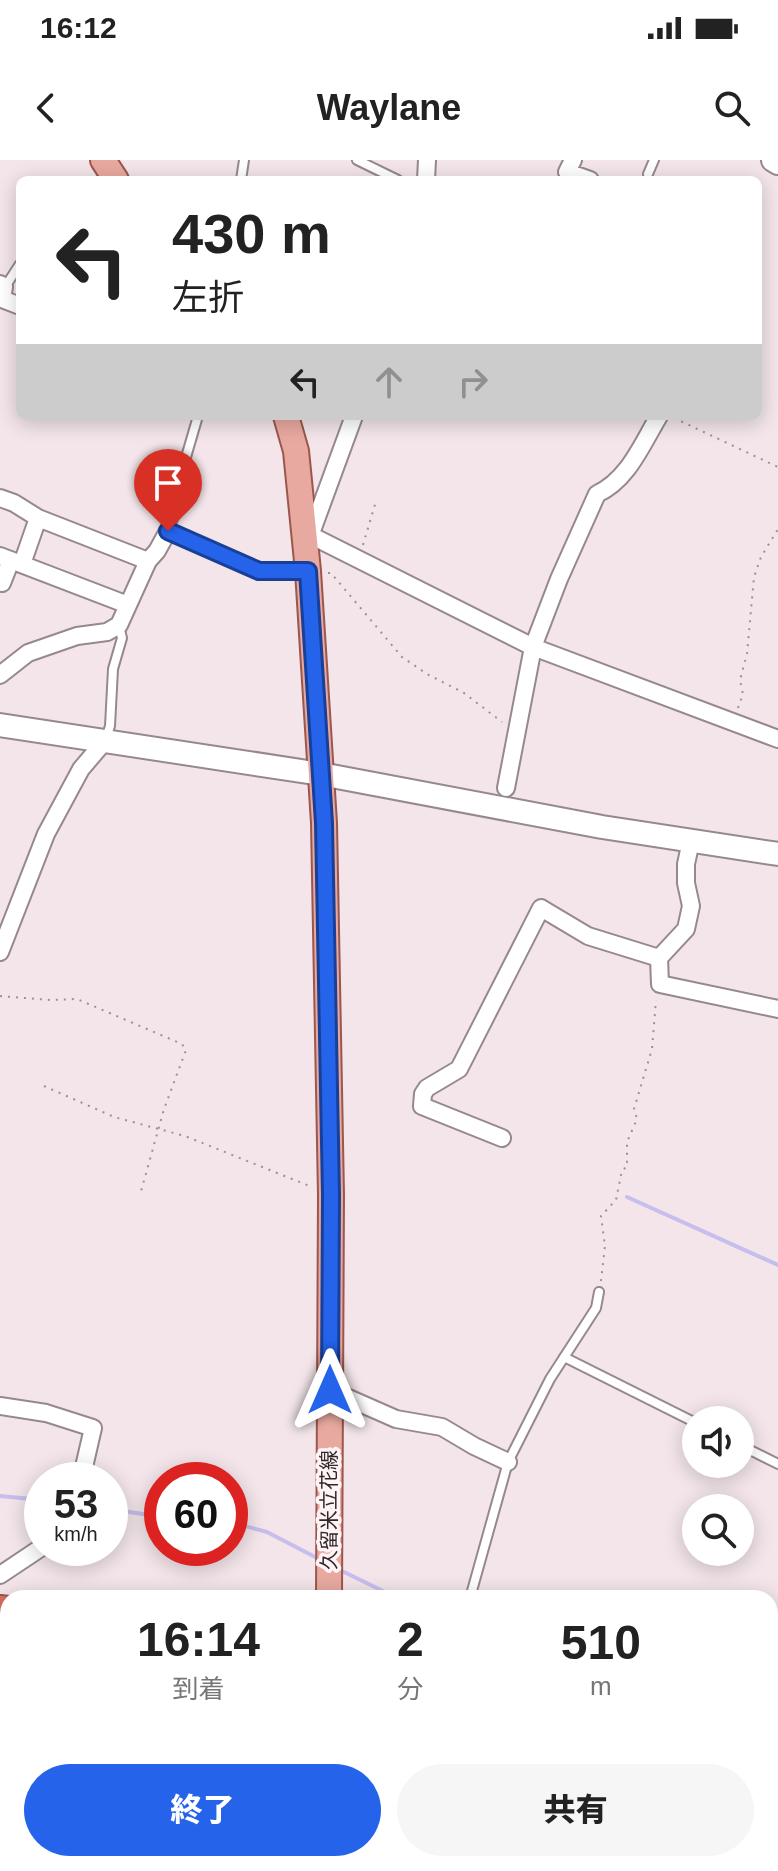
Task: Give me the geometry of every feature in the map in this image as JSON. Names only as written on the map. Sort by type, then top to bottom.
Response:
[{"type":"main road","name":"久留米立花線","points":[[287,420],[296,451],[307,534],[321,774],[331,1195],[329,1590]]},
{"type":"street","points":[[352,420],[307,534],[533,647],[778,739]]},
{"type":"street","points":[[506,788],[533,647],[559,579],[597,494],[609,489],[625,473],[657,420]]},
{"type":"street","points":[[0,498],[38,518],[148,561]]},
{"type":"street","points":[[2,583],[11,560],[38,518]]},
{"type":"street","points":[[0,675],[28,653],[77,636],[107,632],[119,625],[148,561],[168,531]]},
{"type":"street","points":[[11,560],[128,605]]},
{"type":"street","points":[[0,725],[321,774],[503,810],[778,854]]},
{"type":"street","points":[[0,952],[46,834],[81,769],[104,742]]},
{"type":"street","points":[[691,841],[686,864],[691,906],[686,929],[659,958],[660,984],[778,1009]]},
{"type":"street","points":[[502,1138],[416,1109],[427,1088],[459,1069],[541,908],[588,936],[659,958]]},
{"type":"street","points":[[330,1390],[396,1419],[442,1427],[508,1462]]},
{"type":"street","points":[[0,1406],[46,1413],[93,1428],[85,1462]]},
{"type":"street","points":[[0,1575],[24,1559]]},
{"type":"lane","points":[[357,160],[390,176]]},
{"type":"lane","points":[[648,174],[654,160]]},
{"type":"lane","points":[[2,292],[16,270]]},
{"type":"lane","points":[[197,420],[184,464],[183,495],[168,531],[259,571],[308,571]]},
{"type":"lane","points":[[104,742],[110,726],[113,669],[122,638],[119,625]]},
{"type":"lane","points":[[472,1590],[508,1462],[550,1379],[596,1308],[599,1292]]},
{"type":"lane","points":[[564,1357],[682,1416]]},
{"type":"lane","points":[[754,1452],[778,1464]]},
{"type":"path","points":[[678,420],[778,467]]},
{"type":"path","points":[[356,558],[367,538],[376,501]]},
{"type":"path","points":[[733,723],[743,694],[740,680],[747,654],[754,577],[761,557],[778,529]]},
{"type":"path","points":[[308,571],[331,573],[402,657],[464,693],[517,731]]},
{"type":"path","points":[[599,1292],[605,1246],[601,1216],[616,1200],[622,1170],[627,1167],[627,1142],[637,1119],[634,1109],[652,1049],[660,984]]},
{"type":"path","points":[[0,996],[77,999],[182,1044],[186,1050],[158,1130],[140,1195]]},
{"type":"path","points":[[44,1086],[114,1117],[185,1136],[331,1195]]},
{"type":"waterway","points":[[627,1197],[778,1265]]},
{"type":"waterway","points":[[0,1496],[24,1498]]},
{"type":"waterway","points":[[128,1512],[144,1514]]},
{"type":"waterway","points":[[248,1527],[267,1532],[319,1559]]},
{"type":"waterway","points":[[338,1569],[381,1590]]},
{"type":"route","points":[[168,531],[259,571],[308,571],[324,823],[331,1195],[330,1390]]}]
